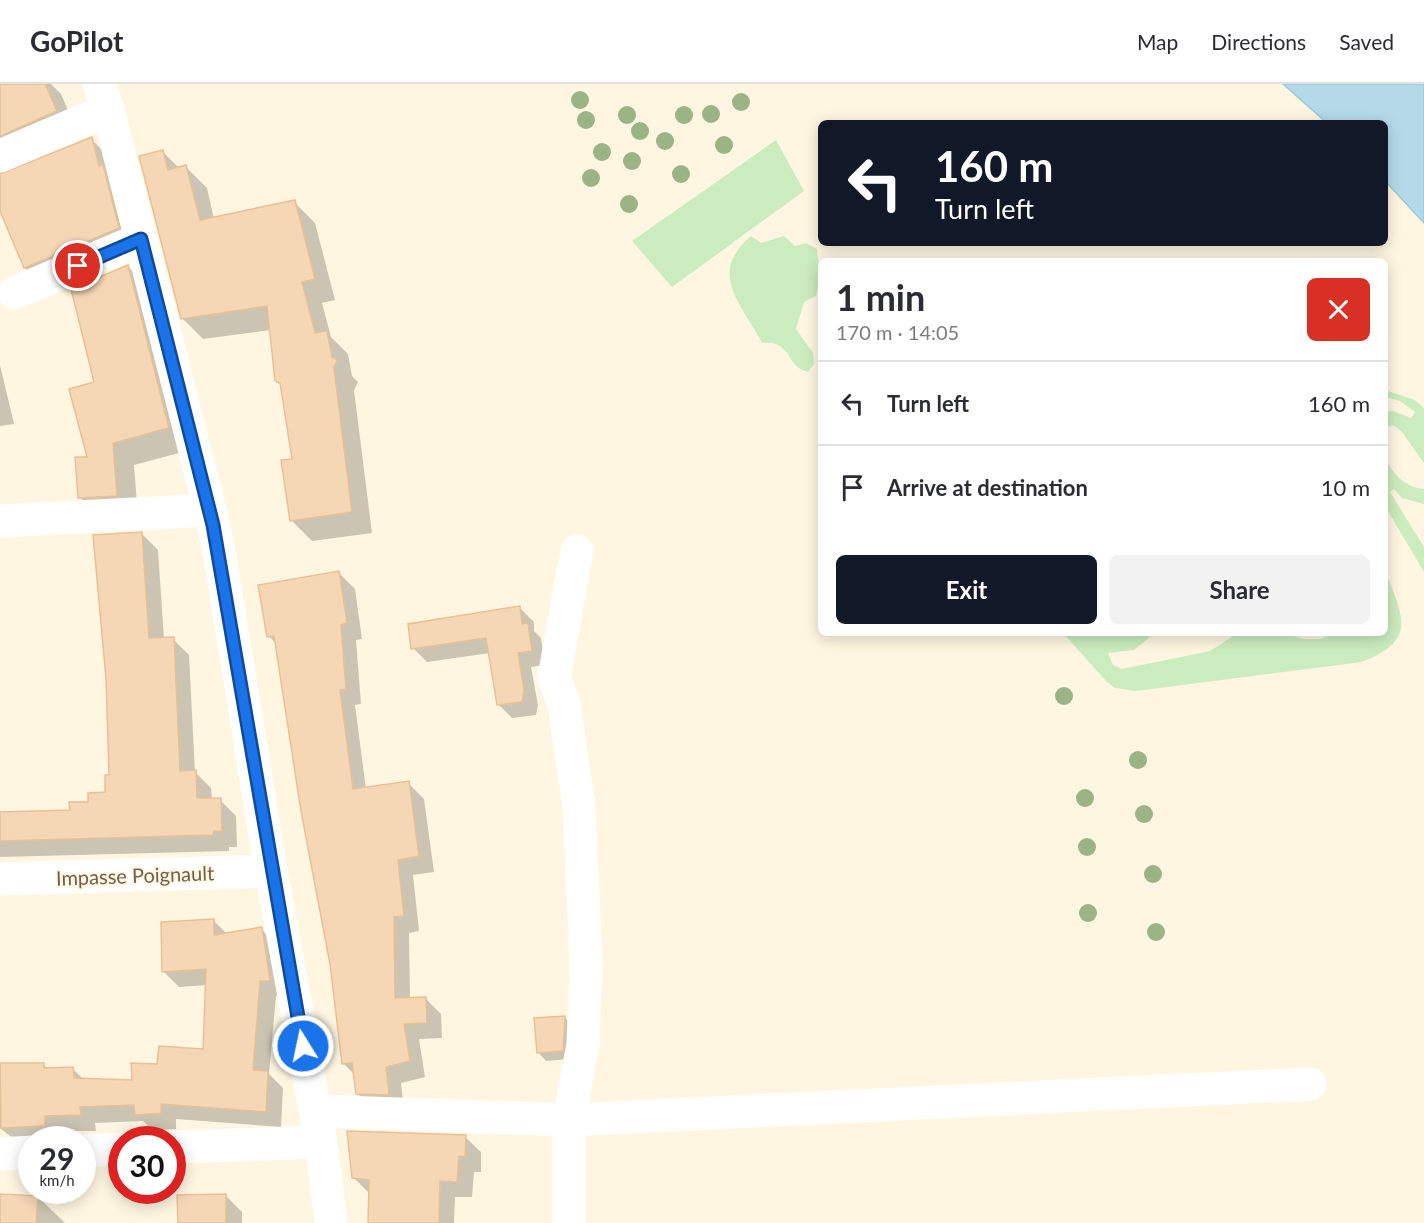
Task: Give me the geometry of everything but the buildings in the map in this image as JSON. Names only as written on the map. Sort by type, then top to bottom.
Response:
[{"type":"street","points":[[0,156],[104,97],[210,510],[271,871],[318,1127],[331,1223]]},
{"type":"street","points":[[14,293],[141,239]]},
{"type":"street","points":[[0,521],[210,510]]},
{"type":"street","points":[[569,1223],[569,1120],[583,1044],[586,964],[579,806],[564,705],[554,677],[576,551]]},
{"type":"street","name":"Impasse Poignault","points":[[0,879],[271,871]]},
{"type":"street","points":[[186,1145],[318,1127],[569,1120],[1310,1084]]},
{"type":"street","points":[[0,1154],[18,1153]]},
{"type":"green space","points":[[776,140],[804,191],[672,287],[632,241]]},
{"type":"green space","points":[[751,236],[761,243],[784,236],[795,246],[806,243],[817,249],[818,288],[816,296],[804,302],[796,329],[813,353],[814,364],[808,372],[795,365],[779,346],[762,343],[732,288],[731,263],[738,250]]},
{"type":"green space","points":[[1388,391],[1415,400],[1424,408],[1424,463],[1402,432],[1393,425],[1388,427],[1388,412],[1393,411],[1411,418],[1415,412],[1400,401],[1388,398]]},
{"type":"green space","points":[[1388,462],[1399,478],[1410,485],[1424,489],[1424,504],[1402,498],[1394,489],[1390,492],[1424,547],[1424,572],[1388,511]]},
{"type":"green space","points":[[1388,578],[1400,614],[1399,636],[1380,654],[1362,662],[1136,691],[1115,688],[1107,682],[1066,636],[1151,636],[1134,650],[1108,653],[1113,665],[1122,669],[1210,651],[1233,636],[1292,636],[1303,639],[1321,639],[1328,636],[1388,636]]},
{"type":"water","points":[[1283,84],[1424,84],[1424,223],[1388,184],[1388,120],[1324,120]]},
{"type":"route","points":[[78,266],[141,239],[220,557],[271,871],[303,1046]]}]
